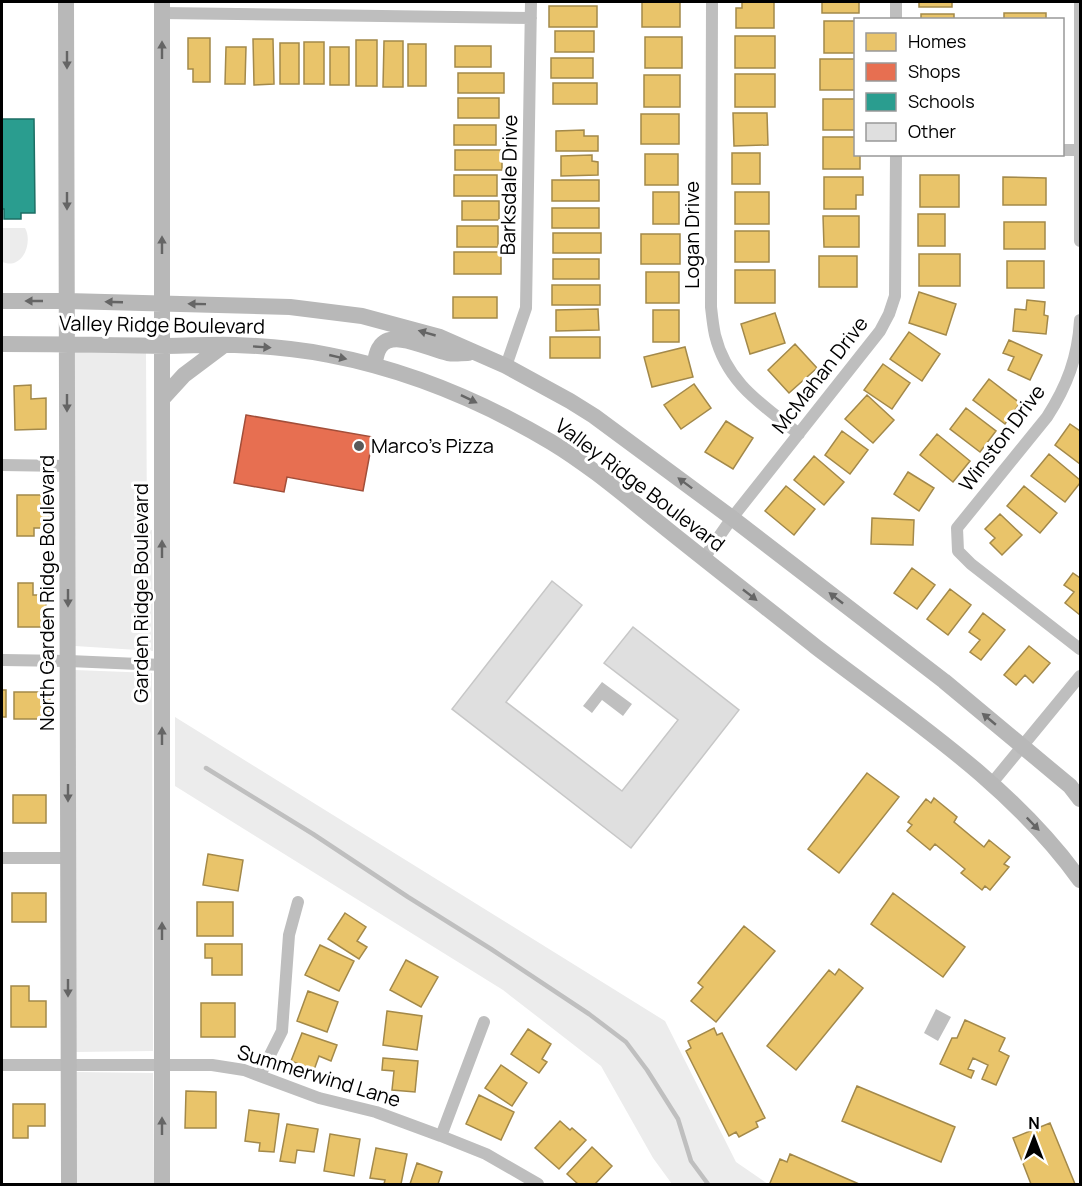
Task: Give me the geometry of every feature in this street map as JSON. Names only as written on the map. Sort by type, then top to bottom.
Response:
[{"type":"main road","name":"North Garden Ridge Boulevard","points":[[66,2],[69,1185]]},
{"type":"main road","name":"Garden Ridge Boulevard","points":[[162,7],[162,1185]]},
{"type":"main road","name":"Valley Ridge Boulevard","points":[[2,301],[290,307],[362,316],[440,337],[506,366],[586,411],[732,518],[935,674],[1070,786],[1080,799]]},
{"type":"main road","points":[[374,365],[380,346],[387,340],[404,340],[450,354],[474,352]]},
{"type":"main road","name":"Valley Ridge Boulevard","points":[[2,344],[224,345],[289,349],[374,365],[466,396],[554,443],[925,729],[992,783],[1068,862],[1080,880]]},
{"type":"main road","points":[[162,399],[184,375],[224,345]]},
{"type":"street","name":"Barksdale Drive","points":[[506,366],[526,308],[531,2]]},
{"type":"street","name":"Logan Drive","points":[[712,2],[711,307],[715,336],[734,377],[749,394],[800,434]]},
{"type":"street","points":[[896,2],[896,18]]},
{"type":"street","points":[[1080,2],[1080,241]]},
{"type":"street","points":[[162,7],[271,8],[531,18]]},
{"type":"street","name":"McMahan Drive","points":[[704,558],[732,518],[874,339],[889,314],[895,296],[897,156]]},
{"type":"street","name":"Winston Drive","points":[[1080,320],[1076,354],[1058,400],[1047,417],[957,528],[958,551],[971,564],[1080,649]]},
{"type":"street","points":[[2,465],[67,466]]},
{"type":"street","points":[[2,660],[162,665]]},
{"type":"street","points":[[992,783],[1080,676]]},
{"type":"street","points":[[2,858],[68,858]]},
{"type":"street","points":[[260,1075],[282,1031],[290,935],[298,902]]},
{"type":"street","points":[[441,1136],[484,1022]]},
{"type":"street","name":"Summerwind Lane","points":[[2,1065],[212,1065],[244,1070],[288,1088],[376,1112],[441,1136],[486,1154],[538,1185]]},
{"type":"shaded area","points":[[2,228],[25,228],[27,232],[28,242],[25,252],[20,260],[14,263],[2,262]]},
{"type":"shaded area","points":[[74,353],[146,353],[147,529],[152,530],[153,651],[75,646]]},
{"type":"shaded area","points":[[75,670],[152,673],[153,1051],[76,1052]]},
{"type":"shaded area","points":[[602,682],[632,704],[623,716],[602,700],[592,713],[583,706]]},
{"type":"shaded area","points":[[175,717],[665,1021],[736,1162],[768,1184],[672,1184],[653,1158],[601,1066],[503,990],[175,786]]},
{"type":"shaded area","points":[[936,1009],[951,1017],[938,1041],[924,1033]]},
{"type":"shaded area","points":[[76,1072],[153,1073],[154,1184],[76,1184]]},
{"type":"building: Homes","points":[[642,2],[680,2],[680,27],[642,27]]},
{"type":"building: Homes","points":[[742,2],[774,2],[774,28],[736,28],[736,8],[742,8]]},
{"type":"building: Homes","points":[[822,2],[859,2],[859,13],[822,13]]},
{"type":"building: Homes","points":[[919,2],[952,2],[952,7],[919,7]]},
{"type":"building: Homes","points":[[549,6],[597,6],[597,27],[549,27]]},
{"type":"building: Homes","points":[[1004,13],[1046,13],[1046,18],[1004,18]]},
{"type":"building: Homes","points":[[921,14],[954,14],[954,18],[921,18]]},
{"type":"building: Homes","points":[[824,21],[854,21],[854,53],[824,53]]},
{"type":"building: Homes","points":[[555,31],[594,31],[594,52],[555,52]]},
{"type":"building: Homes","points":[[735,36],[775,36],[775,68],[735,68]]},
{"type":"building: Homes","points":[[645,37],[682,37],[682,68],[645,68]]},
{"type":"building: Homes","points":[[188,38],[210,38],[210,82],[193,82],[193,69],[188,69]]},
{"type":"building: Homes","points":[[253,39],[273,39],[274,84],[254,85]]},
{"type":"building: Homes","points":[[356,40],[377,40],[377,86],[356,86]]},
{"type":"building: Homes","points":[[384,41],[403,41],[403,87],[383,87]]},
{"type":"building: Homes","points":[[304,42],[324,42],[324,84],[304,84]]},
{"type":"building: Homes","points":[[280,43],[299,43],[299,84],[280,84]]},
{"type":"building: Homes","points":[[408,44],[426,44],[426,86],[408,86]]},
{"type":"building: Homes","points":[[455,46],[491,46],[491,67],[455,67]]},
{"type":"building: Homes","points":[[226,47],[246,47],[245,84],[225,84]]},
{"type":"building: Homes","points":[[330,47],[349,47],[349,85],[330,85]]},
{"type":"building: Homes","points":[[551,58],[593,58],[593,78],[551,78]]},
{"type":"building: Homes","points":[[820,59],[854,59],[854,90],[820,90]]},
{"type":"building: Homes","points":[[458,73],[504,73],[504,93],[458,93]]},
{"type":"building: Homes","points":[[735,74],[775,74],[775,107],[735,107]]},
{"type":"building: Homes","points":[[644,75],[680,75],[680,107],[644,107]]},
{"type":"building: Homes","points":[[553,83],[597,83],[597,104],[553,104]]},
{"type":"building: Homes","points":[[458,98],[499,98],[499,118],[458,118]]},
{"type":"building: Homes","points":[[823,99],[854,99],[854,130],[823,130]]},
{"type":"building: Homes","points":[[733,113],[767,113],[768,145],[734,146]]},
{"type":"building: Homes","points":[[641,114],[679,114],[679,144],[641,144]]},
{"type":"building: Homes","points":[[454,125],[496,125],[496,145],[454,145]]},
{"type":"building: Homes","points":[[584,130],[584,136],[598,136],[598,151],[556,151],[556,131]]},
{"type":"building: Homes","points":[[823,137],[854,137],[854,156],[860,156],[860,169],[823,169]]},
{"type":"building: Homes","points":[[455,150],[502,150],[502,170],[455,170]]},
{"type":"building: Homes","points":[[732,153],[760,153],[760,184],[732,184]]},
{"type":"building: Homes","points":[[645,154],[678,154],[678,185],[645,185]]},
{"type":"building: Homes","points":[[592,155],[592,161],[598,162],[598,175],[561,176],[561,156]]},
{"type":"building: Homes","points":[[454,175],[497,175],[497,196],[454,196]]},
{"type":"building: Homes","points":[[920,175],[959,175],[959,207],[920,207]]},
{"type":"building: Homes","points":[[824,177],[863,177],[863,195],[856,195],[856,209],[824,209]]},
{"type":"building: Homes","points":[[1003,177],[1046,178],[1046,205],[1003,205]]},
{"type":"building: Homes","points":[[552,180],[599,180],[599,201],[552,201]]},
{"type":"building: Homes","points":[[653,192],[679,192],[679,224],[653,224]]},
{"type":"building: Homes","points":[[735,192],[769,192],[769,224],[735,224]]},
{"type":"building: Homes","points":[[462,201],[499,201],[499,220],[462,220]]},
{"type":"building: Homes","points":[[552,208],[599,208],[599,228],[552,228]]},
{"type":"building: Homes","points":[[918,214],[945,214],[945,246],[918,246]]},
{"type":"building: Homes","points":[[823,216],[859,216],[859,247],[824,247]]},
{"type":"building: Homes","points":[[1004,222],[1045,222],[1045,249],[1004,249]]},
{"type":"building: Homes","points":[[457,226],[498,226],[498,247],[457,247]]},
{"type":"building: Homes","points":[[735,231],[769,231],[769,262],[735,262]]},
{"type":"building: Homes","points":[[553,233],[601,233],[601,253],[553,253]]},
{"type":"building: Homes","points":[[641,234],[680,234],[680,264],[641,264]]},
{"type":"building: Homes","points":[[454,252],[501,252],[501,274],[454,274]]},
{"type":"building: Homes","points":[[919,254],[960,254],[960,286],[919,286]]},
{"type":"building: Homes","points":[[819,256],[857,256],[857,287],[819,287]]},
{"type":"building: Homes","points":[[553,259],[599,259],[599,279],[553,279]]},
{"type":"building: Homes","points":[[1007,261],[1044,261],[1044,288],[1007,288]]},
{"type":"building: Homes","points":[[735,270],[775,270],[775,303],[735,303]]},
{"type":"building: Homes","points":[[646,272],[679,272],[679,303],[646,303]]},
{"type":"building: Homes","points":[[552,285],[600,285],[600,305],[552,305]]},
{"type":"building: Homes","points":[[919,292],[956,304],[946,335],[909,323]]},
{"type":"building: Homes","points":[[453,297],[497,297],[497,318],[453,318]]},
{"type":"building: Homes","points":[[1027,300],[1045,302],[1044,315],[1048,316],[1046,334],[1013,331],[1015,309],[1026,310]]},
{"type":"building: Homes","points":[[598,309],[599,330],[556,331],[556,310]]},
{"type":"building: Homes","points":[[653,310],[679,310],[679,342],[653,342]]},
{"type":"building: Homes","points":[[775,313],[785,343],[750,354],[741,324]]},
{"type":"building: Homes","points":[[909,332],[940,354],[922,381],[890,359]]},
{"type":"building: Homes","points":[[550,337],[600,337],[600,358],[550,358]]},
{"type":"building: Homes","points":[[1009,340],[1042,355],[1030,380],[1008,370],[1014,357],[1003,353]]},
{"type":"building: Homes","points":[[795,344],[817,368],[789,393],[768,370]]},
{"type":"building: Homes","points":[[685,347],[693,377],[652,387],[644,357]]},
{"type":"building: Homes","points":[[883,364],[910,383],[892,409],[864,390]]},
{"type":"building: Homes","points":[[989,379],[1020,403],[1005,424],[973,400]]},
{"type":"building: Homes","points":[[694,384],[711,408],[681,429],[664,405]]},
{"type":"building: Homes","points":[[31,385],[31,399],[46,398],[46,429],[15,430],[14,386]]},
{"type":"building: Homes","points":[[867,395],[894,420],[873,443],[845,419]]},
{"type":"building: Homes","points":[[966,408],[996,431],[980,452],[950,429]]},
{"type":"building: Homes","points":[[726,421],[753,438],[733,469],[705,452]]},
{"type":"building: Homes","points":[[1070,424],[1080,431],[1080,464],[1055,445]]},
{"type":"building: Homes","points":[[842,431],[868,450],[850,474],[825,455]]},
{"type":"building: Homes","points":[[937,434],[970,461],[953,482],[920,455]]},
{"type":"building: Homes","points":[[1049,454],[1080,480],[1065,502],[1031,476]]},
{"type":"building: Homes","points":[[814,456],[844,482],[824,505],[794,480]]},
{"type":"building: Homes","points":[[908,472],[934,488],[919,511],[894,494]]},
{"type":"building: Homes","points":[[786,486],[815,509],[794,535],[765,511]]},
{"type":"building: Homes","points":[[1024,486],[1057,513],[1040,533],[1007,506]]},
{"type":"building: Homes","points":[[17,495],[49,495],[49,528],[34,528],[34,536],[17,536]]},
{"type":"building: Homes","points":[[1000,514],[1022,535],[1002,555],[990,543],[995,538],[985,529]]},
{"type":"building: Homes","points":[[872,518],[914,520],[913,545],[871,544]]},
{"type":"building: Homes","points":[[912,568],[935,585],[917,609],[894,593]]},
{"type":"building: Homes","points":[[1073,573],[1080,578],[1080,615],[1065,603],[1074,592],[1064,585]]},
{"type":"building: Homes","points":[[18,583],[33,583],[33,595],[46,595],[46,627],[18,627]]},
{"type":"building: Homes","points":[[950,589],[971,605],[948,635],[927,619]]},
{"type":"building: Homes","points":[[983,613],[1005,630],[981,660],[970,652],[980,640],[969,632]]},
{"type":"building: Homes","points":[[1029,646],[1050,663],[1033,683],[1025,675],[1016,685],[1004,675]]},
{"type":"building: Homes","points":[[2,690],[6,690],[6,717],[2,717]]},
{"type":"building: Homes","points":[[14,692],[50,692],[50,719],[14,719]]},
{"type":"building: Homes","points":[[867,773],[899,797],[839,873],[808,849]]},
{"type":"building: Homes","points":[[13,795],[46,795],[46,823],[13,823]]},
{"type":"building: Homes","points":[[934,798],[957,817],[954,822],[984,847],[989,840],[1010,857],[1004,864],[1009,867],[990,890],[985,886],[982,890],[961,873],[965,869],[935,844],[930,850],[907,831],[912,825],[908,822],[926,799],[931,803]]},
{"type":"building: Homes","points":[[208,854],[243,860],[238,891],[203,885]]},
{"type":"building: Homes","points":[[12,893],[46,893],[46,922],[12,922]]},
{"type":"building: Homes","points":[[893,893],[965,947],[943,977],[871,924]]},
{"type":"building: Homes","points":[[197,902],[233,902],[233,936],[197,936]]},
{"type":"building: Homes","points":[[345,913],[366,927],[357,941],[367,947],[359,959],[328,939]]},
{"type":"building: Homes","points":[[744,926],[775,951],[716,1022],[691,1001],[703,987],[698,983]]},
{"type":"building: Homes","points":[[205,944],[242,944],[242,975],[212,975],[212,958],[205,958]]},
{"type":"building: Homes","points":[[320,945],[354,961],[339,991],[305,975]]},
{"type":"building: Homes","points":[[406,960],[438,977],[421,1007],[390,990]]},
{"type":"building: Homes","points":[[839,969],[863,988],[796,1070],[767,1046],[829,970],[835,975]]},
{"type":"building: Homes","points":[[11,986],[29,986],[29,1001],[46,1001],[46,1027],[11,1027]]},
{"type":"building: Homes","points":[[308,991],[338,1002],[327,1032],[297,1021]]},
{"type":"building: Homes","points":[[201,1003],[235,1003],[235,1037],[201,1037]]},
{"type":"building: Homes","points":[[387,1011],[422,1016],[417,1050],[383,1045]]},
{"type":"building: Homes","points":[[965,1020],[1005,1038],[999,1051],[1009,1056],[996,1085],[982,1079],[988,1065],[973,1058],[968,1069],[974,1071],[971,1078],[940,1064],[952,1038],[957,1038]]},
{"type":"building: Homes","points":[[714,1028],[717,1035],[722,1033],[765,1118],[756,1122],[758,1127],[739,1137],[736,1132],[729,1136],[686,1051],[691,1048],[688,1041]]},
{"type":"building: Homes","points":[[528,1029],[551,1044],[542,1059],[547,1062],[539,1073],[511,1054]]},
{"type":"building: Homes","points":[[302,1033],[337,1045],[331,1061],[319,1056],[314,1070],[291,1061]]},
{"type":"building: Homes","points":[[383,1058],[418,1061],[415,1092],[392,1090],[394,1071],[382,1070]]},
{"type":"building: Homes","points":[[501,1065],[527,1083],[512,1106],[485,1088]]},
{"type":"building: Homes","points":[[857,1086],[955,1127],[941,1162],[842,1121]]},
{"type":"building: Homes","points":[[186,1091],[216,1092],[216,1128],[185,1128]]},
{"type":"building: Homes","points":[[479,1095],[514,1112],[501,1140],[466,1124]]},
{"type":"building: Homes","points":[[13,1104],[45,1104],[45,1126],[28,1126],[28,1138],[13,1138]]},
{"type":"building: Homes","points":[[249,1110],[279,1114],[274,1152],[259,1151],[260,1143],[245,1141]]},
{"type":"building: Homes","points":[[560,1121],[586,1140],[559,1169],[535,1148]]},
{"type":"building: Homes","points":[[1050,1123],[1075,1184],[1031,1184],[1013,1138]]},
{"type":"building: Homes","points":[[287,1124],[318,1129],[314,1152],[297,1150],[295,1163],[280,1161]]},
{"type":"building: Homes","points":[[330,1134],[360,1139],[354,1176],[324,1171]]},
{"type":"building: Homes","points":[[592,1147],[612,1166],[595,1184],[578,1184],[567,1174]]},
{"type":"building: Homes","points":[[376,1148],[407,1154],[401,1184],[384,1184],[385,1180],[370,1178]]},
{"type":"building: Homes","points":[[790,1154],[859,1184],[770,1183],[780,1159],[787,1162]]},
{"type":"building: Homes","points":[[417,1163],[442,1172],[438,1184],[410,1184]]},
{"type":"building: Shops","points":[[246,415],[373,437],[363,491],[287,477],[284,492],[234,483]]},
{"type":"building: Schools","points":[[2,119],[34,119],[35,213],[21,213],[21,219],[4,219],[4,209],[2,209]]},
{"type":"building: Other","points":[[552,581],[582,605],[506,702],[622,791],[678,720],[604,663],[633,627],[739,710],[631,848],[452,709]]},
{"type":"waterway","points":[[206,768],[491,949],[589,1014],[626,1042],[678,1119],[691,1161],[708,1184]]},
{"type":"place","name":"Marco's Pizza","points":[[359,446]]}]
